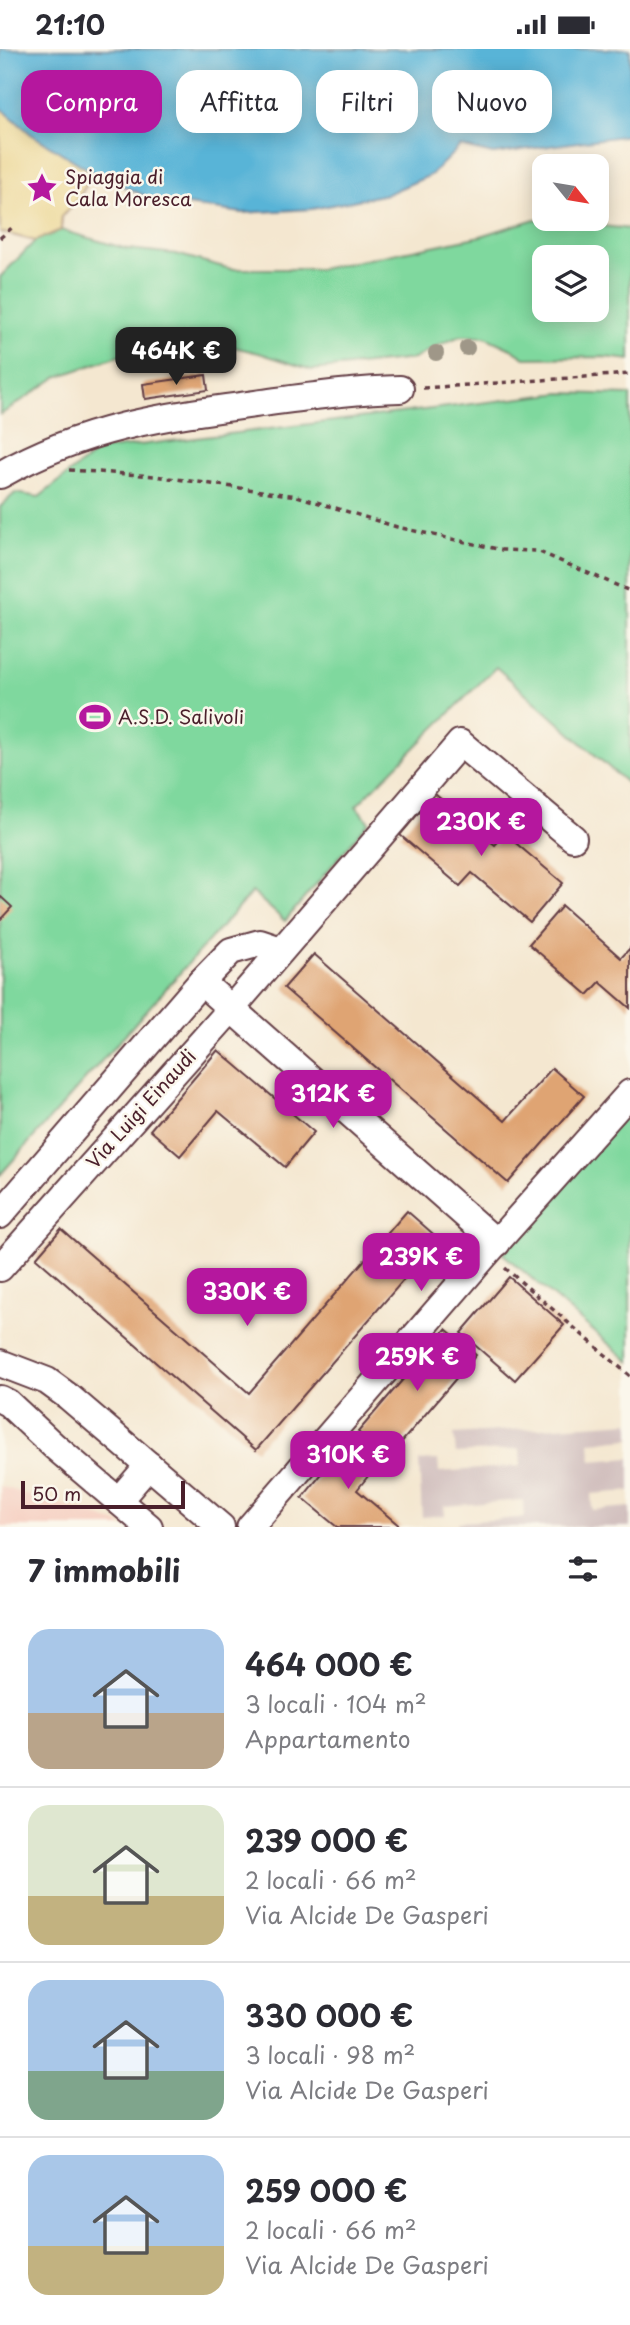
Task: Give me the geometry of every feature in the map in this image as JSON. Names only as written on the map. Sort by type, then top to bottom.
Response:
[{"type":"street","points":[[0,475],[68,442],[154,418],[365,390],[400,389]]},
{"type":"street","name":"Via Luigi Einaudi","points":[[0,1268],[232,1008],[460,743],[573,838]]},
{"type":"street","name":"Via Luigi Einaudi","points":[[0,1215],[201,982],[231,951],[260,943],[281,950]]},
{"type":"street","points":[[201,982],[492,1248]]},
{"type":"street","points":[[250,1527],[630,1093]]},
{"type":"street","points":[[0,1363],[47,1381],[69,1397],[221,1527]]},
{"type":"street","points":[[0,1399],[8,1403],[149,1527]]},
{"type":"street","points":[[118,1501],[149,1465]]},
{"type":"path","points":[[0,238],[14,226]]},
{"type":"path","points":[[400,389],[630,374]]},
{"type":"path","points":[[63,469],[85,473],[155,476],[297,496],[397,527],[502,550],[537,551],[630,591]]},
{"type":"path","points":[[492,1248],[630,1376]]},
{"type":"shaded area","points":[[630,1422],[630,1439],[590,1442],[591,1461],[630,1458],[630,1491],[591,1494],[592,1510],[630,1507],[630,1527],[458,1527],[458,1522],[524,1518],[523,1500],[444,1506],[445,1515],[422,1517],[419,1461],[438,1460],[439,1472],[521,1466],[520,1449],[456,1453],[454,1434]]},
{"type":"shaded area","points":[[0,1486],[118,1523],[122,1527],[0,1527]]},
{"type":"green space","points":[[532,220],[532,231],[609,231],[609,227],[630,229],[630,360],[604,357],[525,358],[485,337],[460,336],[414,359],[312,370],[217,343],[165,340],[57,377],[0,415],[0,277],[35,241],[61,230],[127,249],[176,254],[231,269],[320,269],[481,236]]},
{"type":"green space","points":[[561,393],[630,395],[630,786],[496,667],[356,806],[369,822],[285,921],[252,892],[0,1175],[0,507],[15,493],[39,497],[99,450]]},
{"type":"green space","points":[[630,1106],[630,1362],[503,1254]]},
{"type":"sand","name":"Spiaggia di Cala Moresca","points":[[0,107],[21,125],[21,133],[30,133],[94,173],[75,203],[62,216],[61,230],[35,241],[0,232]]},
{"type":"water","points":[[0,49],[630,49],[630,135],[493,154],[460,146],[431,175],[387,194],[312,209],[242,213],[154,200],[94,173],[30,133],[162,133],[162,70],[21,70],[21,125],[0,107]]},
{"type":"building","points":[[206,375],[208,390],[145,399],[143,384]]},
{"type":"building","points":[[435,794],[495,845],[505,834],[563,883],[530,922],[472,873],[460,886],[400,835]]},
{"type":"building","points":[[0,896],[12,907],[0,920]]},
{"type":"building","points":[[562,906],[621,958],[630,948],[630,1008],[600,982],[588,995],[529,944]]},
{"type":"building","points":[[314,954],[505,1121],[552,1068],[584,1096],[508,1183],[284,988]]},
{"type":"building","points":[[218,1050],[314,1132],[285,1167],[218,1111],[180,1156],[150,1130]]},
{"type":"building","points":[[407,1211],[439,1239],[256,1450],[36,1258],[61,1229],[249,1393]]},
{"type":"building","points":[[509,1277],[564,1325],[515,1380],[461,1333]]},
{"type":"building","points":[[446,1329],[476,1355],[388,1458],[358,1432]]},
{"type":"building","points":[[351,1438],[380,1461],[357,1490],[401,1527],[337,1527],[302,1498]]},
{"type":"place","name":"Spiaggia di Cala Moresca","points":[[42,188]]},
{"type":"place","name":"A.S.D. Salivoli","points":[[95,717]]}]
